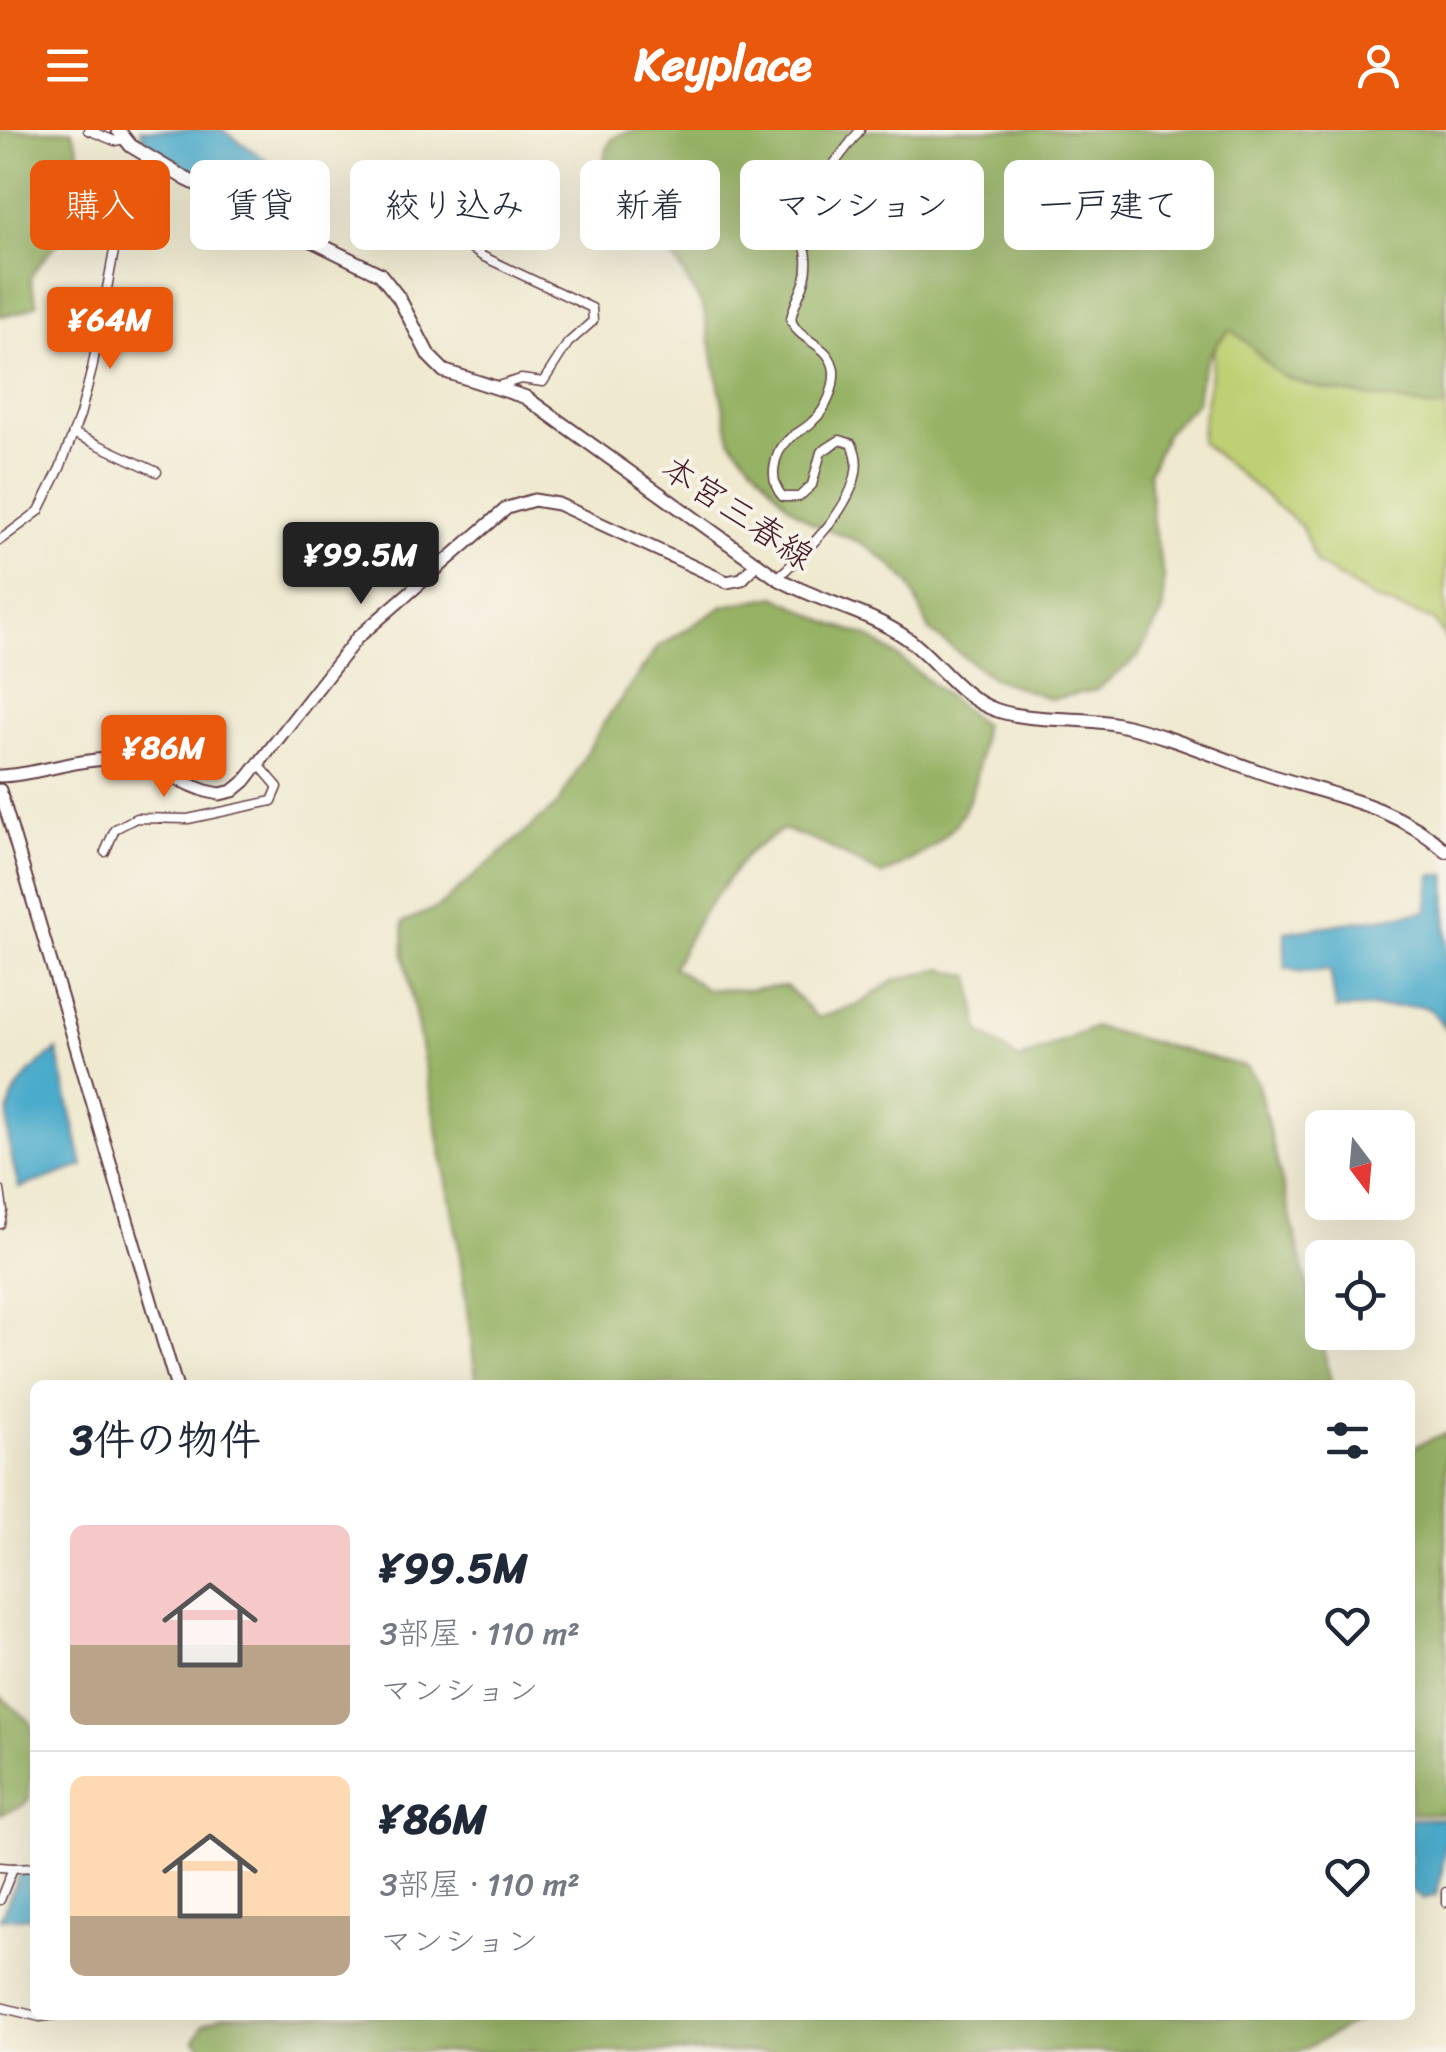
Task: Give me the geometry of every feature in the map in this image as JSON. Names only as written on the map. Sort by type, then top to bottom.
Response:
[{"type":"main road","name":"本宮三春線","points":[[121,135],[146,156],[380,274],[400,298],[434,362],[450,374],[526,398],[777,578],[806,595],[885,625],[908,638],[961,689],[990,708],[1026,718],[1111,723],[1163,736],[1263,773],[1374,807],[1410,822],[1446,851]]},
{"type":"street","points":[[88,130],[115,141],[121,135]]},
{"type":"street","points":[[777,578],[839,513],[858,467],[852,444],[840,440],[822,452],[812,485],[799,496],[782,497],[774,478],[778,452],[824,408],[834,373],[819,344],[800,334],[790,318],[804,290],[808,253],[792,219],[793,207],[796,197],[820,182],[860,130]]},
{"type":"street","points":[[0,540],[39,511],[74,433],[92,369],[119,224],[146,156]]},
{"type":"street","points":[[474,250],[592,308],[594,320],[568,343],[542,382],[521,379],[494,387]]},
{"type":"street","points":[[74,433],[157,472]]},
{"type":"street","points":[[0,776],[122,760],[220,794],[233,791],[260,766],[356,638],[507,508],[534,500],[558,504],[727,582],[742,579],[756,564]]},
{"type":"street","points":[[105,852],[115,830],[136,818],[188,819],[272,801],[278,787],[260,766]]},
{"type":"street","points":[[0,790],[4,822],[174,1380]]},
{"type":"street","points":[[0,1190],[0,1224]]},
{"type":"street","points":[[0,1867],[30,1867]]},
{"type":"street","points":[[0,1900],[12,1868]]},
{"type":"street","points":[[1446,1892],[1446,1902]]},
{"type":"street","points":[[0,2008],[30,2015]]},
{"type":"green space","points":[[0,130],[72,130],[80,160],[30,160],[30,250],[51,250],[30,278],[37,304],[0,316]]},
{"type":"green space","points":[[1446,130],[1446,407],[1311,386],[1276,372],[1230,330],[1206,362],[1197,402],[1167,432],[1149,472],[1153,525],[1164,576],[1163,612],[1137,658],[1096,690],[1051,699],[992,678],[930,631],[909,583],[889,563],[862,543],[813,524],[789,506],[730,439],[703,307],[667,250],[720,250],[720,160],[604,160],[611,142],[626,133]]},
{"type":"green space","points":[[1219,323],[1446,401],[1446,640],[1434,620],[1376,600],[1316,563],[1302,527],[1200,441]]},
{"type":"green space","points":[[776,596],[829,623],[867,636],[983,725],[969,801],[960,819],[930,848],[882,875],[823,844],[783,829],[748,853],[702,914],[673,967],[707,989],[786,986],[818,1018],[858,1005],[895,980],[942,969],[971,976],[979,1031],[1019,1060],[1095,1027],[1247,1067],[1257,1081],[1305,1276],[1305,1350],[1323,1350],[1331,1380],[476,1380],[458,1241],[404,955],[403,922],[437,908],[558,804],[603,724],[658,647],[724,606]]},
{"type":"green space","points":[[1446,1433],[1446,1813],[1415,1814],[1415,1446]]},
{"type":"green space","points":[[0,1696],[30,1722],[30,1790],[29,1799],[22,1806],[0,1814]]},
{"type":"green space","points":[[213,2020],[1360,2020],[1299,2052],[208,2052],[195,2040],[204,2024]]},
{"type":"water","points":[[140,130],[222,130],[267,160],[190,160],[190,169],[147,141]]},
{"type":"water","points":[[1432,875],[1446,875],[1446,1030],[1432,1011],[1422,1006],[1336,1009],[1330,970],[1302,972],[1285,968],[1285,932],[1427,911]]},
{"type":"water","points":[[57,1050],[83,1166],[19,1188],[9,1142],[10,1108],[24,1079]]},
{"type":"water","points":[[1446,1818],[1444,1857],[1436,1895],[1423,1899],[1415,1893],[1415,1819]]},
{"type":"water","points":[[21,1872],[30,1873],[30,1917],[0,1919]]}]
